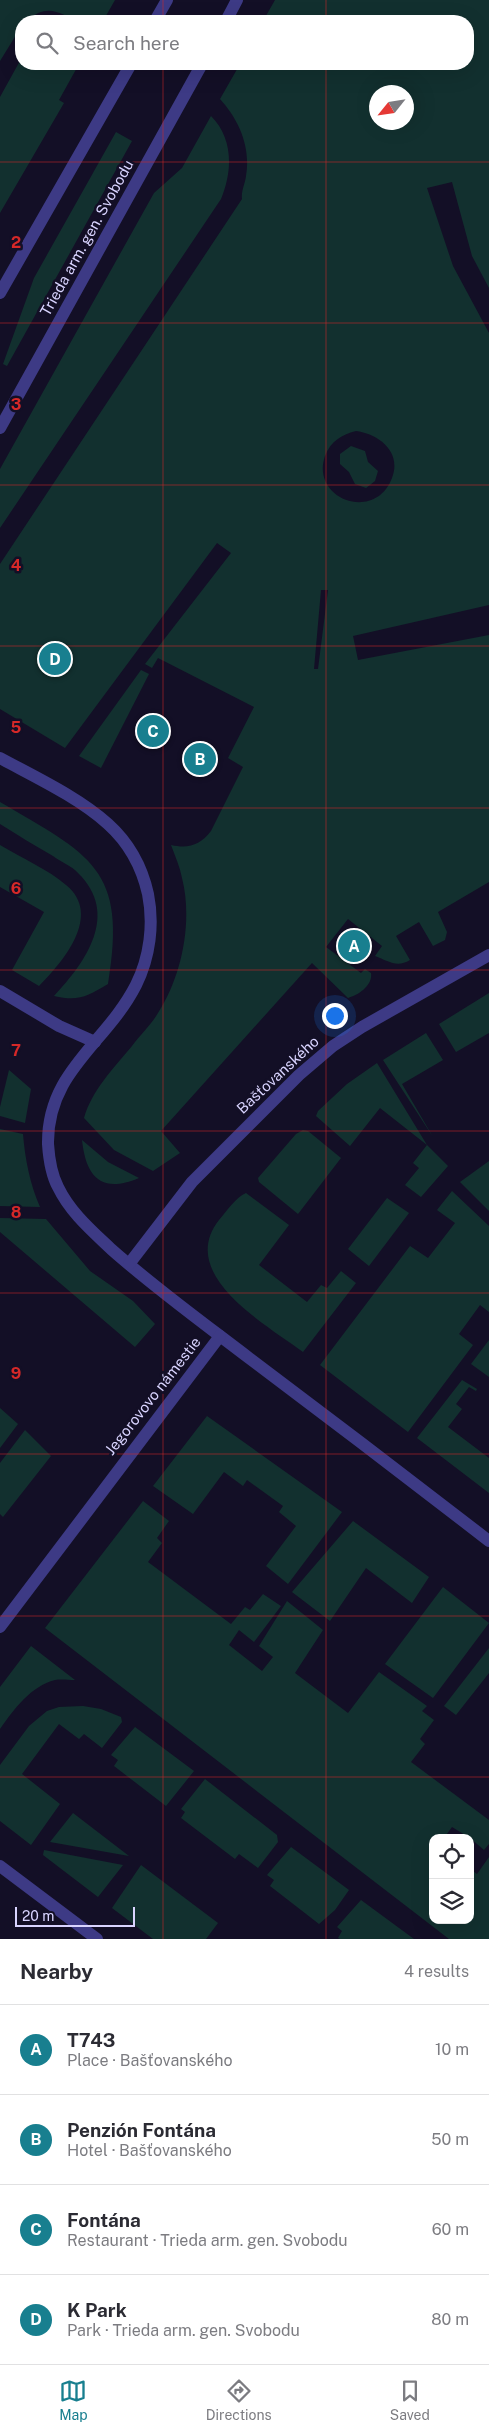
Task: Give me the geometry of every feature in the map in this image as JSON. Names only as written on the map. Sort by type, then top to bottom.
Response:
[{"type":"street","points":[[158,15],[167,0]]},
{"type":"street","points":[[229,15],[237,0]]},
{"type":"street","points":[[0,293],[128,70]]},
{"type":"street","name":"Trieda arm. gen. Svobodu","points":[[0,428],[199,70]]},
{"type":"street","points":[[0,758],[48,784],[107,823],[126,844],[140,868],[147,889],[151,916],[144,967],[123,1006],[68,1075],[54,1101],[48,1130],[48,1152],[57,1186],[81,1221],[129,1264],[220,1336]]},
{"type":"street","name":"Bašťovanského","points":[[129,1264],[192,1182],[333,1046],[362,1027],[489,955]]},
{"type":"street","points":[[0,991],[59,1026],[95,1042]]},
{"type":"street","name":"Jegorovovo námestie","points":[[0,1627],[220,1336],[489,1541]]},
{"type":"street","points":[[0,1866],[97,1939]]},
{"type":"green space","points":[[0,0],[115,0],[106,15],[64,15],[49,11],[35,15],[15,15],[15,37],[0,61]]},
{"type":"green space","points":[[275,0],[489,0],[489,288],[472,256],[452,182],[427,188],[453,266],[489,333],[489,605],[353,636],[358,660],[489,635],[489,882],[438,912],[447,932],[445,940],[433,946],[419,922],[396,936],[410,960],[405,962],[392,963],[375,956],[382,946],[348,919],[326,947],[361,973],[365,969],[371,973],[368,985],[357,995],[348,998],[312,963],[161,1131],[180,1153],[153,1171],[114,1150],[84,1118],[92,1098],[104,1080],[158,1013],[179,965],[186,930],[185,895],[180,870],[171,845],[194,845],[207,836],[243,767],[228,758],[254,707],[158,658],[152,668],[145,664],[231,553],[217,543],[65,748],[0,709],[0,564],[242,199],[246,179],[247,155],[242,134],[227,107],[220,99],[237,70],[474,70],[474,15],[266,15]],"holes":[[[356,431],[380,440],[391,452],[394,460],[392,478],[384,492],[372,500],[359,502],[346,500],[335,494],[327,484],[323,471],[325,456],[333,443],[341,437]],[[321,590],[328,590],[318,669],[314,669]]]},
{"type":"green space","points":[[15,70],[76,70],[59,100],[64,103],[0,213],[0,97]]},
{"type":"green space","points":[[211,116],[224,134],[229,155],[228,177],[221,199],[0,528],[0,469],[154,193],[182,168]]},
{"type":"green space","points":[[116,132],[132,141],[7,366],[3,364],[34,278]]},
{"type":"green space","points":[[351,446],[365,451],[368,462],[378,471],[375,481],[366,488],[355,484],[349,472],[340,464],[340,454]]},
{"type":"green space","points":[[141,670],[149,674],[101,768],[79,756]]},
{"type":"green space","points":[[0,802],[58,836],[79,852],[95,869],[106,889],[112,914],[113,945],[108,984],[88,995],[77,998],[54,996],[77,968],[87,953],[94,937],[97,921],[96,905],[90,889],[73,868],[0,824]]},
{"type":"green space","points":[[0,845],[59,879],[76,897],[81,910],[80,924],[68,951],[39,986],[12,970],[44,912],[0,887]]},
{"type":"green space","points":[[489,993],[489,1033],[456,1052],[439,1024]]},
{"type":"green space","points":[[426,1033],[443,1060],[402,1084],[433,1137],[383,1060]]},
{"type":"green space","points":[[377,1063],[427,1145],[380,1108],[350,1146],[316,1116],[318,1111],[347,1084]]},
{"type":"green space","points":[[9,1070],[31,1089],[25,1123],[0,1116],[0,1107]]},
{"type":"green space","points":[[0,1129],[23,1134],[28,1171],[40,1207],[0,1206]]},
{"type":"green space","points":[[303,1130],[308,1131],[341,1158],[298,1214],[259,1182],[258,1178],[296,1134]]},
{"type":"green space","points":[[82,1140],[108,1162],[139,1178],[115,1184],[105,1183],[98,1179],[87,1164]]},
{"type":"green space","points":[[427,1145],[448,1166],[421,1197],[405,1185],[419,1168],[413,1163]]},
{"type":"green space","points":[[489,1161],[489,1211],[460,1182]]},
{"type":"green space","points":[[452,1191],[489,1226],[489,1312],[480,1305],[459,1334],[473,1345],[408,1432],[320,1365],[410,1246],[428,1258],[455,1223],[437,1210]]},
{"type":"green space","points":[[246,1193],[289,1225],[259,1265],[307,1302],[321,1285],[327,1288],[341,1271],[356,1283],[303,1352],[249,1313],[231,1296],[217,1279],[209,1260],[209,1240],[219,1220],[235,1201]]},
{"type":"green space","points":[[387,1198],[409,1213],[369,1266],[348,1249]]},
{"type":"green space","points":[[0,1218],[46,1219],[90,1271],[133,1301],[155,1324],[135,1347],[0,1232]]},
{"type":"green space","points":[[489,1340],[489,1377],[471,1364]]},
{"type":"green space","points":[[462,1380],[477,1389],[476,1391],[469,1387],[456,1404],[462,1409],[448,1427],[489,1458],[489,1493],[417,1438]]},
{"type":"green space","points":[[0,1408],[18,1424],[0,1448]]},
{"type":"green space","points":[[207,1416],[342,1512],[288,1584],[266,1566],[296,1526],[279,1512],[283,1506],[247,1480],[243,1486],[224,1472],[193,1514],[153,1486]]},
{"type":"green space","points":[[25,1430],[51,1456],[3,1517],[0,1514],[0,1463]]},
{"type":"green space","points":[[143,1501],[169,1521],[157,1538],[162,1543],[148,1562],[231,1624],[245,1607],[250,1610],[263,1594],[281,1606],[254,1642],[239,1630],[229,1645],[262,1671],[273,1657],[259,1646],[287,1601],[323,1630],[295,1673],[348,1713],[379,1672],[427,1706],[422,1711],[434,1720],[420,1739],[425,1744],[411,1762],[489,1820],[489,1844],[484,1850],[474,1841],[474,1834],[463,1834],[452,1827],[447,1834],[429,1834],[429,1924],[45,1628]]},
{"type":"green space","points":[[353,1521],[429,1577],[412,1603],[366,1568],[330,1621],[292,1592]]},
{"type":"green space","points":[[443,1587],[489,1623],[433,1698],[385,1664]]},
{"type":"green space","points":[[31,1646],[75,1680],[55,1680],[38,1687],[17,1706],[0,1729],[0,1687]]},
{"type":"green space","points":[[489,1648],[489,1673],[456,1715],[444,1706]]},
{"type":"green space","points":[[83,1706],[101,1709],[121,1717],[122,1722],[102,1748],[84,1734],[79,1739],[59,1724],[22,1774],[60,1804],[31,1845],[0,1821],[0,1765],[29,1726],[47,1711],[59,1707]]},
{"type":"green space","points":[[135,1727],[194,1771],[166,1806],[114,1766],[118,1760],[111,1755]]},
{"type":"green space","points":[[205,1779],[277,1835],[278,1842],[258,1868],[239,1854],[235,1859],[181,1818],[185,1812],[181,1809]]},
{"type":"green space","points":[[73,1813],[129,1856],[50,1842]]},
{"type":"green space","points":[[291,1847],[349,1890],[335,1910],[319,1924],[270,1886],[274,1880],[267,1875]]},
{"type":"green space","points":[[44,1850],[123,1865],[98,1897],[43,1855]]},
{"type":"green space","points":[[489,1857],[489,1939],[449,1939],[430,1924],[474,1924],[474,1872],[477,1874]]},
{"type":"green space","points":[[141,1865],[218,1923],[206,1939],[153,1939],[112,1908]]},
{"type":"green space","points":[[361,1900],[414,1939],[338,1938],[342,1931],[337,1927]]},
{"type":"place","name":"K Park","points":[[55,659]]},
{"type":"place","name":"Fontána","points":[[153,731]]},
{"type":"place","name":"Penzión Fontána","points":[[200,759]]},
{"type":"place","name":"T743","points":[[354,946]]}]
